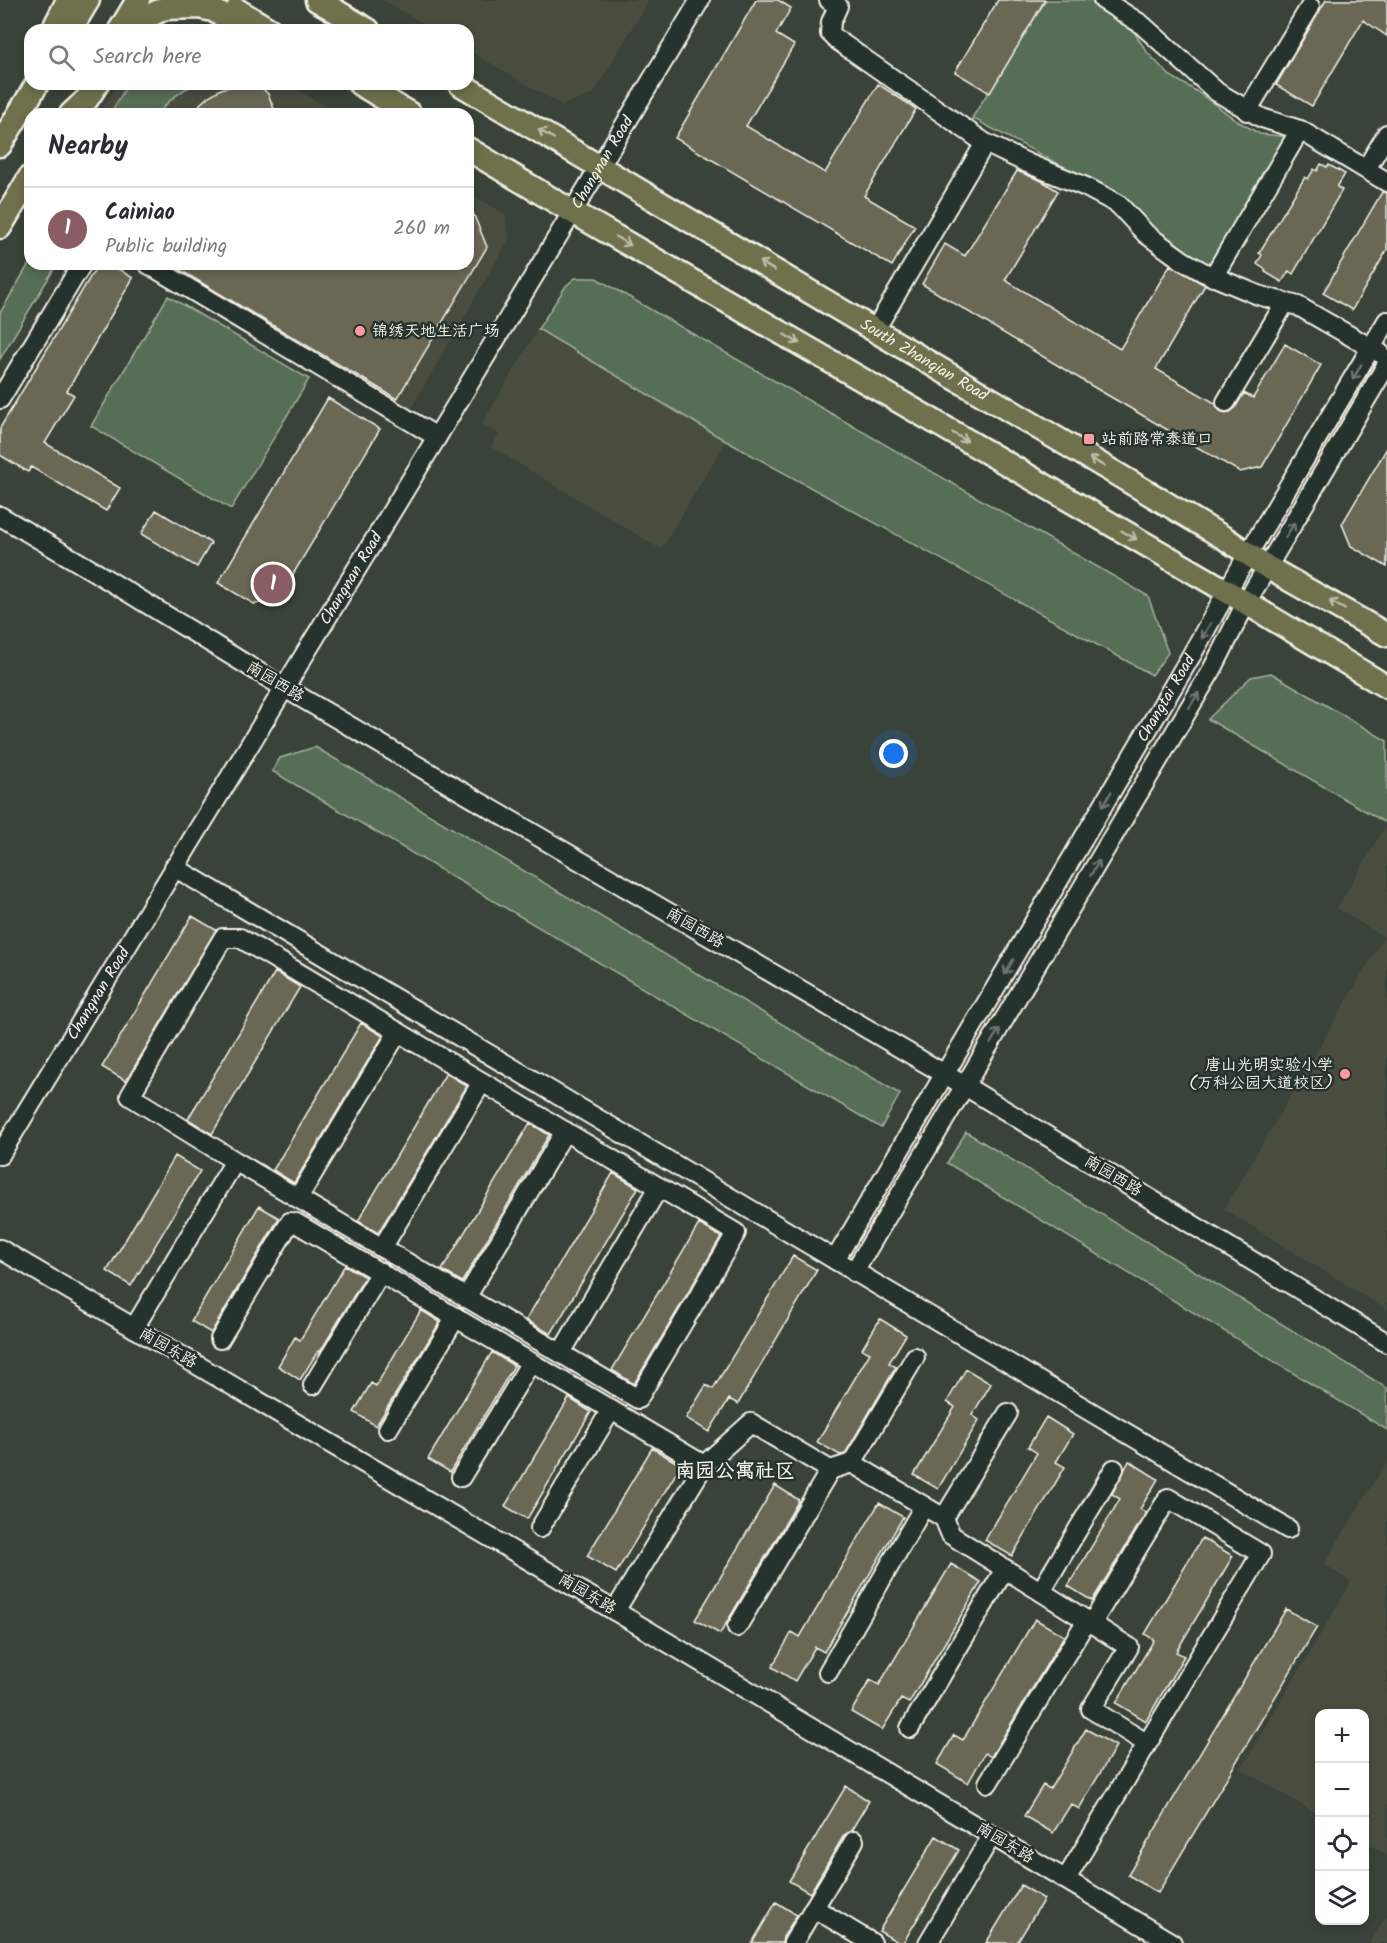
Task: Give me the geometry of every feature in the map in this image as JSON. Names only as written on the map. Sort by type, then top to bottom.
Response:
[{"type":"main road","points":[[56,24],[68,0]]},
{"type":"main road","points":[[74,24],[88,0]]},
{"type":"main road","points":[[124,24],[138,0]]},
{"type":"main road","points":[[220,0],[260,24]]},
{"type":"main road","points":[[321,2],[358,24]]},
{"type":"main road","points":[[139,24],[143,19],[165,8],[199,7],[213,10],[237,24]]},
{"type":"main road","points":[[0,145],[32,90]]},
{"type":"main road","points":[[73,108],[84,90]]},
{"type":"main road","points":[[77,108],[93,90]]},
{"type":"main road","points":[[370,90],[400,108]]},
{"type":"main road","name":"South Zhanqian Road","points":[[470,90],[1226,539],[1268,567],[1387,635]]},
{"type":"main road","points":[[474,153],[1387,687]]},
{"type":"main road","points":[[0,227],[24,192]]},
{"type":"street","name":"Changnan Road","points":[[0,1155],[700,0]]},
{"type":"street","points":[[1104,0],[1141,24],[1217,92],[1262,118],[1300,130],[1387,182]]},
{"type":"street","points":[[837,2],[830,33],[837,40],[984,142],[1027,163],[1086,187],[1118,204],[1146,234],[1182,260],[1213,277],[1258,295],[1298,306],[1379,352]]},
{"type":"street","points":[[1247,111],[1310,7]]},
{"type":"street","points":[[1213,277],[1300,130]]},
{"type":"street","points":[[1366,169],[1387,134]]},
{"type":"street","points":[[875,330],[984,142]]},
{"type":"street","points":[[0,399],[78,270]]},
{"type":"street","points":[[158,270],[437,437]]},
{"type":"street","points":[[1226,402],[1285,303]]},
{"type":"street","name":"Changtai Road","points":[[854,1272],[1213,668],[1237,598],[1248,554],[1379,352],[1387,321]]},
{"type":"street","name":"Changtai Road","points":[[835,1260],[1237,598],[1268,567],[1387,364]]},
{"type":"street","name":"南园西路","points":[[0,516],[283,687],[965,1086],[1387,1343]]},
{"type":"street","points":[[174,867],[1288,1529]]},
{"type":"street","points":[[223,938],[240,938],[482,1082],[736,1233],[638,1399],[235,1161],[130,1096],[223,938]]},
{"type":"street","points":[[298,1198],[398,1032]]},
{"type":"street","points":[[382,1248],[482,1082]]},
{"type":"street","points":[[466,1298],[565,1131]]},
{"type":"street","points":[[134,1328],[235,1161]]},
{"type":"street","points":[[561,1353],[659,1187]]},
{"type":"street","points":[[220,1339],[290,1222],[296,1223],[704,1465]]},
{"type":"street","name":"南园东路","points":[[0,1249],[615,1611],[1172,1943]]},
{"type":"street","points":[[313,1385],[381,1272]]},
{"type":"street","points":[[388,1429],[456,1317]]},
{"type":"street","points":[[737,1627],[830,1470],[852,1463],[915,1357]]},
{"type":"street","points":[[461,1477],[531,1362]]},
{"type":"street","points":[[540,1528],[610,1410]]},
{"type":"street","points":[[944,1518],[1008,1413]]},
{"type":"street","points":[[615,1611],[704,1465],[751,1423],[830,1470]]},
{"type":"street","points":[[852,1463],[944,1518],[951,1535],[1129,1647],[1091,1709],[1146,1743]]},
{"type":"street","points":[[1041,1591],[1114,1469]]},
{"type":"street","points":[[987,1783],[1168,1498],[1261,1554],[1066,1879]]},
{"type":"street","points":[[828,1672],[924,1506]]},
{"type":"street","points":[[910,1728],[1005,1569]]},
{"type":"street","points":[[928,1943],[992,1835]]},
{"type":"street","points":[[793,1943],[854,1841]]},
{"type":"street","points":[[814,1908],[872,1943]]},
{"type":"shaded area","points":[[383,0],[649,0],[593,94],[562,105],[474,54],[474,24],[424,24]]},
{"type":"shaded area","points":[[113,90],[297,90],[328,108],[103,108]]},
{"type":"shaded area","name":"锦绣天地生活广场","points":[[474,196],[505,214],[509,239],[405,419],[149,270],[474,270]]},
{"type":"shaded area","points":[[538,329],[726,441],[661,549],[491,447],[499,434],[482,424]]},
{"type":"shaded area","name":"唐山光明实验小学 (万科公园大道校区)","points":[[1387,823],[1387,1310],[1224,1209],[1384,937],[1337,908]]},
{"type":"shaded area","points":[[1387,1461],[1387,1855],[1369,1844],[1369,1709],[1315,1709],[1315,1813],[1241,1769],[1351,1582],[1324,1564]]},
{"type":"shaded area","points":[[1387,1915],[1387,1943],[1370,1943]]},
{"type":"green space","points":[[1046,0],[1094,0],[1108,8],[1134,32],[1147,52],[1169,75],[1260,134],[1291,137],[1208,269],[1163,241],[1121,197],[972,118]]},
{"type":"green space","points":[[124,90],[184,90],[164,108],[114,108]]},
{"type":"green space","points":[[25,270],[53,270],[0,359],[0,313]]},
{"type":"green space","points":[[575,278],[596,278],[1148,596],[1168,653],[1152,675],[726,441],[538,329],[566,286]]},
{"type":"green space","points":[[168,296],[309,379],[231,509],[91,426]]},
{"type":"green space","points":[[1271,673],[1387,741],[1387,816],[1384,822],[1208,719],[1251,677]]},
{"type":"green space","points":[[315,747],[900,1094],[881,1128],[272,771],[280,758]]},
{"type":"green space","points":[[966,1132],[1387,1388],[1387,1430],[947,1163]]},
{"type":"building","points":[[756,0],[778,0],[791,8],[776,34],[794,45],[746,126],[825,173],[878,84],[916,109],[864,196],[915,226],[892,266],[675,138]]},
{"type":"building","points":[[998,0],[1045,0],[990,93],[955,72]]},
{"type":"building","points":[[1326,0],[1387,0],[1387,36],[1363,20],[1312,106],[1276,85]]},
{"type":"building","points":[[219,90],[264,90],[274,108],[198,108],[209,96]]},
{"type":"building","points":[[1321,164],[1327,167],[1329,165],[1345,174],[1337,187],[1342,190],[1293,274],[1289,271],[1282,282],[1265,272],[1266,270],[1257,264],[1262,255],[1259,253],[1305,177],[1308,179],[1314,169],[1317,171]]},
{"type":"building","points":[[1017,171],[1042,181],[1058,191],[1005,280],[1120,349],[1170,265],[1205,285],[1156,369],[1215,403],[1220,411],[1225,413],[1235,408],[1244,393],[1253,398],[1285,344],[1321,365],[1262,467],[1240,472],[922,284],[945,244],[965,256]]},
{"type":"building","points":[[1382,192],[1387,193],[1387,250],[1352,310],[1323,293]]},
{"type":"building","name":"锦绣天地生活广场","points":[[474,216],[487,247],[474,269]]},
{"type":"building","points":[[94,270],[120,270],[133,278],[67,391],[74,395],[45,443],[120,488],[106,511],[31,467],[28,472],[0,455],[0,428]]},
{"type":"building","name":"锦绣天地生活广场","points":[[180,270],[473,270],[397,399]]},
{"type":"building","points":[[328,398],[380,429],[277,601],[254,604],[218,583]]},
{"type":"building","points":[[1387,448],[1387,567],[1351,546],[1342,524]]},
{"type":"building","points":[[156,510],[211,543],[197,567],[141,534]]},
{"type":"building","points":[[192,916],[216,930],[126,1081],[102,1067]]},
{"type":"building","points":[[275,972],[300,987],[212,1134],[188,1119]]},
{"type":"building","points":[[361,1023],[383,1036],[294,1183],[273,1170]]},
{"type":"building","points":[[446,1073],[467,1086],[378,1233],[358,1221]]},
{"type":"building","points":[[530,1123],[549,1135],[462,1282],[442,1270]]},
{"type":"building","points":[[175,1156],[200,1171],[131,1286],[107,1271]]},
{"type":"building","points":[[613,1173],[638,1188],[551,1334],[526,1320]]},
{"type":"building","points":[[259,1206],[279,1218],[211,1333],[191,1321]]},
{"type":"building","points":[[699,1224],[721,1237],[634,1384],[612,1370]]},
{"type":"building","points":[[793,1256],[817,1270],[738,1404],[729,1399],[709,1432],[686,1418],[706,1385],[713,1389]]},
{"type":"building","points":[[345,1265],[365,1277],[320,1352],[318,1351],[300,1380],[278,1366],[295,1337],[300,1340]]},
{"type":"building","points":[[421,1310],[440,1322],[376,1426],[354,1412],[371,1383],[376,1386]]},
{"type":"building","points":[[880,1319],[906,1335],[889,1363],[896,1367],[845,1454],[840,1455],[817,1442],[870,1353],[862,1349]]},
{"type":"building","points":[[492,1352],[514,1366],[450,1472],[428,1459]]},
{"type":"building","points":[[966,1369],[991,1384],[972,1415],[979,1420],[938,1489],[914,1475],[955,1407],[947,1402]]},
{"type":"building","points":[[569,1398],[591,1412],[527,1519],[505,1506]]},
{"type":"building","points":[[1046,1417],[1073,1434],[1056,1462],[1065,1467],[1012,1556],[985,1540],[1037,1453],[1028,1447]]},
{"type":"building","points":[[652,1448],[681,1465],[616,1573],[587,1556]]},
{"type":"building","points":[[1129,1461],[1158,1479],[1140,1509],[1146,1513],[1092,1601],[1068,1586],[1120,1499],[1112,1494]]},
{"type":"building","points":[[775,1485],[799,1500],[720,1634],[695,1620]]},
{"type":"building","points":[[879,1503],[903,1517],[824,1652],[815,1647],[795,1681],[772,1667],[792,1632],[800,1637]]},
{"type":"building","points":[[1202,1538],[1233,1556],[1176,1652],[1184,1656],[1146,1721],[1116,1703],[1154,1640],[1145,1634]]},
{"type":"building","points":[[951,1564],[981,1582],[909,1703],[901,1699],[882,1730],[851,1712],[870,1680],[879,1685]]},
{"type":"building","points":[[1286,1609],[1317,1627],[1158,1893],[1128,1875]]},
{"type":"building","points":[[1035,1619],[1064,1636],[991,1757],[985,1753],[968,1783],[937,1764],[954,1735],[963,1740]]},
{"type":"building","points":[[1086,1729],[1116,1746],[1079,1809],[1071,1804],[1053,1833],[1024,1816],[1043,1785],[1050,1789]]},
{"type":"building","points":[[846,1786],[869,1801],[851,1831],[844,1835],[810,1893],[789,1881]]},
{"type":"building","points":[[936,1836],[959,1850],[903,1943],[899,1943],[879,1931]]},
{"type":"building","points":[[1021,1885],[1044,1899],[1017,1943],[986,1943]]},
{"type":"building","points":[[776,1902],[797,1915],[783,1937],[782,1943],[752,1943]]},
{"type":"place","name":"锦绣天地生活广场","points":[[360,331]]},
{"type":"place","name":"站前路常泰道口","points":[[1089,439]]},
{"type":"place","name":"Cainiao","points":[[273,584]]},
{"type":"place","name":"唐山光明实验小学 (万科公园大道校区)","points":[[1345,1074]]},
{"type":"district","name":"南园公寓社区","points":[[735,1472]]}]
